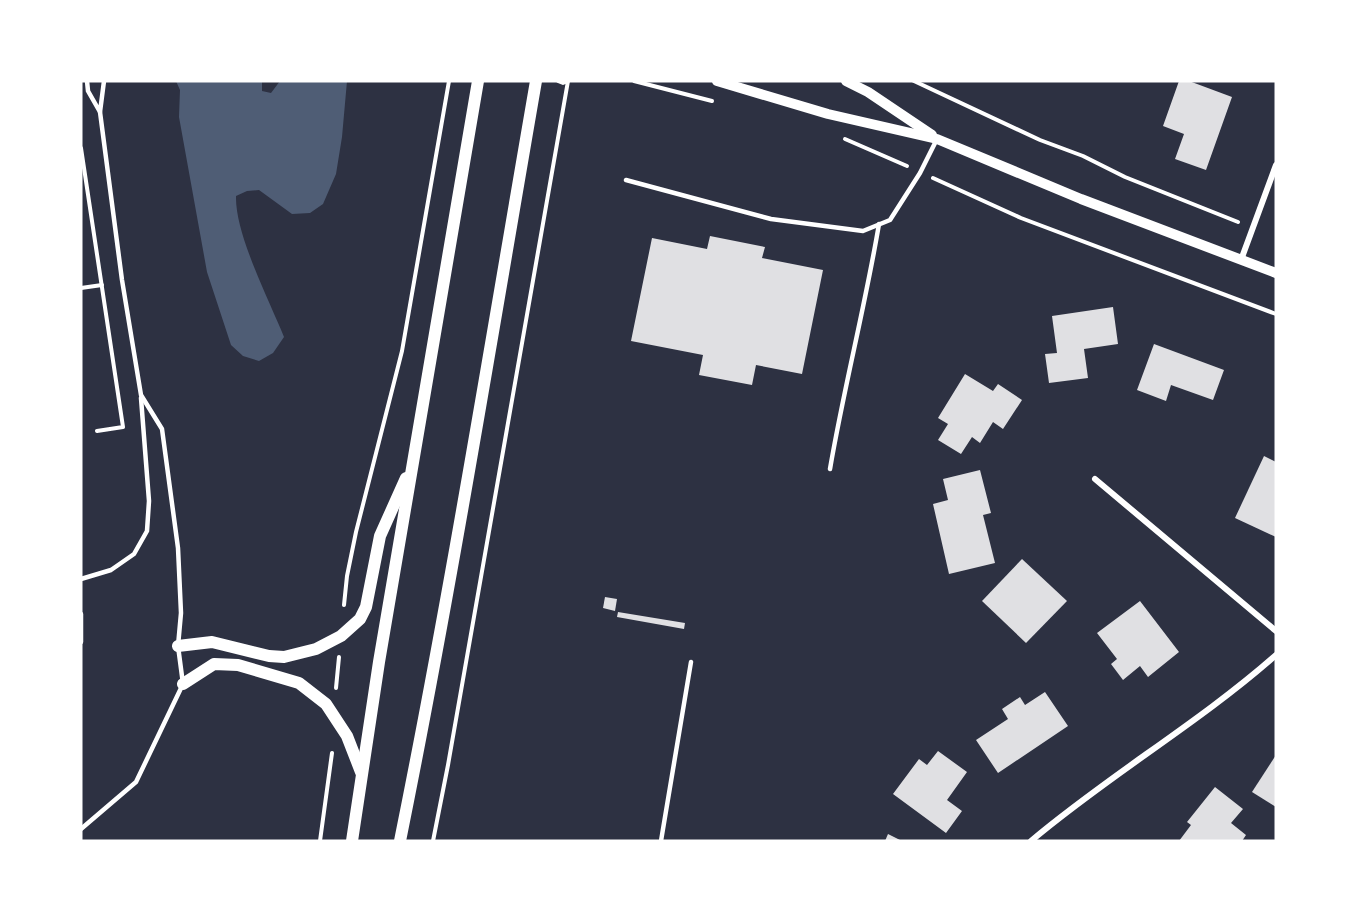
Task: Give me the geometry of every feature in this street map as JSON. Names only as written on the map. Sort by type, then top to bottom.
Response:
[{"type":"main road","points":[[352,841],[379,662],[478,81]]},
{"type":"main road","points":[[400,841],[449,585],[536,81]]},
{"type":"main road","points":[[178,646],[212,642],[269,656],[284,657],[316,649],[341,636],[360,619],[366,606],[380,536],[413,460]]},
{"type":"main road","points":[[183,684],[214,664],[238,665],[299,683],[326,704],[347,736],[362,776]]},
{"type":"street","points":[[717,81],[828,114],[937,139],[1081,199],[1276,273]]},
{"type":"street","points":[[846,81],[868,92],[937,139]]},
{"type":"street","points":[[1241,260],[1276,165]]},
{"type":"street","points":[[1095,479],[1276,631]]},
{"type":"street","points":[[1030,841],[1070,808],[1244,683],[1276,655]]},
{"type":"lane","points":[[87,81],[88,91],[100,112]]},
{"type":"lane","points":[[81,579],[111,570],[134,554],[147,531],[149,501],[141,395],[122,280],[100,112],[105,81]]},
{"type":"lane","points":[[626,180],[771,219],[863,231],[890,220],[920,173],[937,139]]},
{"type":"lane","points":[[830,469],[837,424],[868,286],[879,224]]},
{"type":"lane","points":[[81,829],[136,782],[183,684],[178,646],[181,613],[178,548],[162,429],[141,395]]},
{"type":"lane","points":[[81,614],[81,642]]},
{"type":"lane","points":[[661,841],[691,662]]},
{"type":"path","points":[[320,841],[333,743],[347,576],[402,351],[449,81]]},
{"type":"path","points":[[433,841],[457,719],[568,81],[563,83],[558,81]]},
{"type":"path","points":[[634,81],[717,102]]},
{"type":"path","points":[[914,81],[1125,177],[1253,227]]},
{"type":"path","points":[[837,135],[1021,218],[1276,314]]},
{"type":"path","points":[[81,148],[123,427],[97,431]]},
{"type":"path","points":[[81,288],[102,285]]},
{"type":"water","points":[[176,81],[262,81],[262,91],[271,93],[280,81],[347,81],[336,174],[323,204],[310,213],[292,214],[259,190],[247,191],[236,196],[237,211],[247,248],[284,337],[273,353],[259,361],[243,356],[231,345],[207,272],[179,117],[180,90]]},
{"type":"building","points":[[1179,81],[1189,81],[1232,97],[1206,170],[1175,159],[1184,134],[1163,126]]},
{"type":"building","points":[[710,236],[765,247],[762,258],[823,270],[802,374],[756,365],[752,385],[699,375],[703,355],[631,341],[652,238],[707,249]]},
{"type":"building","points":[[1113,307],[1118,344],[1084,349],[1088,378],[1049,383],[1045,354],[1057,353],[1052,316]]},
{"type":"building","points":[[1154,344],[1224,370],[1213,400],[1171,385],[1166,401],[1137,390]]},
{"type":"building","points":[[965,374],[993,391],[998,384],[1022,400],[1003,429],[993,422],[980,443],[972,437],[961,454],[938,440],[948,424],[938,418]]},
{"type":"building","points":[[1264,456],[1276,462],[1276,537],[1235,518]]},
{"type":"building","points":[[980,470],[991,513],[983,515],[995,563],[949,574],[933,504],[948,500],[943,479]]},
{"type":"building","points":[[1022,559],[1067,601],[1026,643],[982,601]]},
{"type":"building","points":[[605,597],[617,599],[615,611],[603,608]]},
{"type":"building","points":[[1140,601],[1179,652],[1148,677],[1140,666],[1123,680],[1111,664],[1117,659],[1097,633]]},
{"type":"building","points":[[618,612],[685,623],[684,629],[617,617]]},
{"type":"building","points":[[1045,692],[1068,726],[998,773],[976,740],[1008,719],[1002,709],[1020,697],[1025,705]]},
{"type":"building","points":[[938,751],[967,772],[947,800],[962,811],[946,833],[893,794],[919,759],[927,765]]},
{"type":"building","points":[[1276,755],[1276,807],[1252,792]]},
{"type":"building","points":[[1215,787],[1243,809],[1231,823],[1246,835],[1242,841],[1179,841],[1191,825],[1187,822]]},
{"type":"building","points":[[888,834],[902,841],[885,841]]}]
